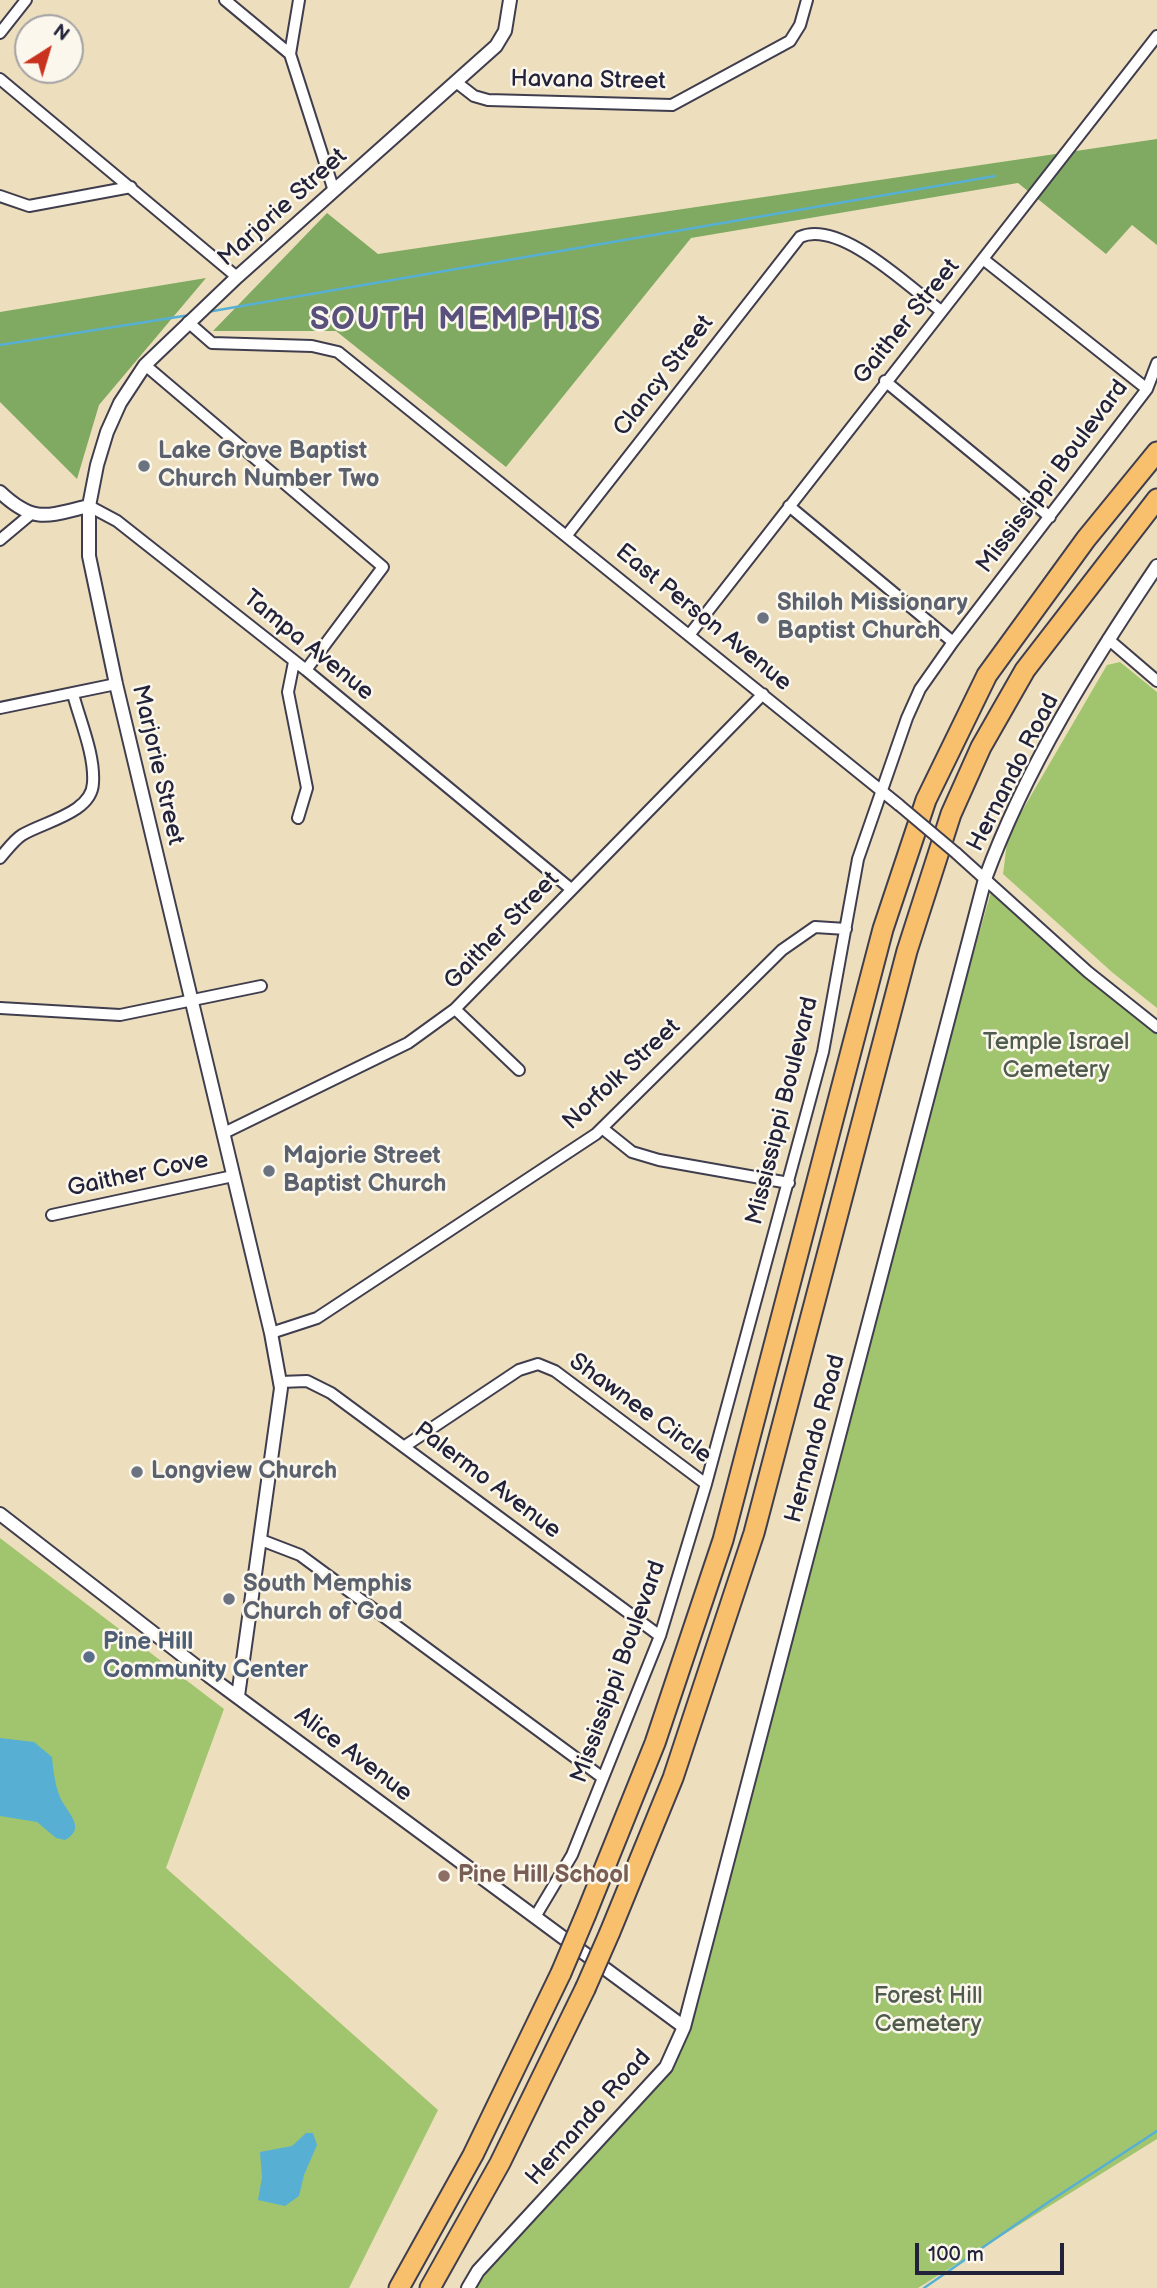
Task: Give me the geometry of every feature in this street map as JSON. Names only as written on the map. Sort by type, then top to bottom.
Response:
[{"type":"highway","points":[[399,2288],[473,2155],[561,1973],[655,1743],[723,1540],[883,929],[922,810],[956,733],[988,675],[1078,550],[1157,452]]},
{"type":"highway","points":[[430,2288],[500,2163],[585,1989],[673,1778],[751,1544],[907,951],[951,814],[981,747],[1024,670],[1157,499]]},
{"type":"street","points":[[0,33],[26,0]]},
{"type":"street","points":[[225,0],[290,54]]},
{"type":"street","points":[[299,0],[290,54],[334,191]]},
{"type":"street","name":"Havana Street","points":[[456,82],[474,96],[488,100],[672,105],[790,41],[800,26],[807,0]]},
{"type":"street","name":"Marjorie Street","points":[[238,1696],[261,1540],[279,1382],[271,1333],[116,684],[89,556],[89,506],[96,465],[107,432],[120,403],[145,365],[237,277],[501,39],[512,1]]},
{"type":"street","name":"Gaither Street","points":[[690,634],[1157,36]]},
{"type":"street","points":[[0,79],[237,277]]},
{"type":"street","points":[[0,196],[29,206],[131,187]]},
{"type":"street","name":"Clancy Street","points":[[567,535],[793,242],[808,233],[818,232],[842,239],[941,312]]},
{"type":"street","points":[[984,259],[1147,389]]},
{"type":"street","name":"East Person Avenue","points":[[188,322],[212,343],[312,346],[338,352],[880,789],[957,853],[1088,972],[1157,1027]]},
{"type":"street","name":"Mississippi Boulevard","points":[[535,1917],[572,1855],[660,1636],[706,1484],[823,1052],[858,859],[880,789],[920,689],[1147,389],[1157,363]]},
{"type":"street","points":[[145,365],[383,567],[306,670]]},
{"type":"street","points":[[886,381],[1050,517]]},
{"type":"street","points":[[0,492],[20,511],[40,518],[89,506]]},
{"type":"street","name":"Tampa Avenue","points":[[89,506],[117,521],[306,670],[571,889]]},
{"type":"street","points":[[789,506],[953,642]]},
{"type":"street","points":[[0,540],[31,514]]},
{"type":"street","name":"Hernando Road","points":[[468,2288],[478,2271],[666,2067],[684,2027],[985,879],[1026,785],[1108,639],[1157,566]]},
{"type":"street","points":[[1108,639],[1157,681]]},
{"type":"street","points":[[294,662],[288,692],[307,788],[298,818]]},
{"type":"street","points":[[0,708],[116,684]]},
{"type":"street","points":[[0,858],[20,836],[81,806],[90,796],[93,785],[92,767],[73,694]]},
{"type":"street","name":"Gaither Street","points":[[224,1133],[408,1043],[455,1009],[763,694]]},
{"type":"street","name":"Norfolk Street","points":[[271,1333],[317,1318],[602,1129],[782,950],[815,927],[846,929]]},
{"type":"street","points":[[0,1008],[120,1015],[261,986]]},
{"type":"street","points":[[455,1009],[519,1070]]},
{"type":"street","points":[[602,1129],[632,1152],[659,1160],[789,1183]]},
{"type":"street","name":"Gaither Cove","points":[[52,1215],[233,1176]]},
{"type":"street","name":"Shawnee Circle","points":[[405,1446],[519,1370],[538,1364],[555,1371],[706,1484]]},
{"type":"street","name":"Palermo Avenue","points":[[279,1382],[307,1381],[319,1386],[405,1446],[660,1636]]},
{"type":"street","name":"Alice Avenue","points":[[0,1514],[238,1696],[684,2027]]},
{"type":"street","points":[[261,1540],[300,1555],[603,1778]]},
{"type":"green space","points":[[1157,139],[1157,245],[1132,225],[1106,254],[1018,183],[691,238],[506,467],[336,331],[213,331],[327,213],[378,254]]},
{"type":"green space","points":[[206,278],[99,405],[77,479],[0,402],[0,312]]},
{"type":"green space","name":"Temple Israel Cemetery","points":[[1120,662],[1157,692],[1157,1008],[1113,973],[1003,874],[1008,835],[1107,665]]},
{"type":"green space","name":"Forest Hill Cemetery","points":[[991,892],[1157,1027],[1157,2139],[918,2288],[476,2288],[495,2261],[681,2053],[939,1073]]},
{"type":"green space","points":[[0,1538],[224,1709],[166,1868],[438,2110],[349,2288],[0,2288]]},
{"type":"water","points":[[0,1738],[34,1742],[52,1757],[58,1792],[75,1825],[72,1835],[65,1840],[56,1838],[37,1822],[0,1816]]},
{"type":"water","points":[[306,2133],[313,2133],[317,2145],[304,2175],[299,2196],[285,2206],[258,2200],[262,2177],[260,2152],[292,2146]]},
{"type":"waterway","points":[[207,312],[995,176]]},
{"type":"waterway","points":[[0,345],[190,315]]},
{"type":"waterway","points":[[924,2288],[1157,2131]]},
{"type":"place","name":"Lake Grove Baptist Church Number Two","points":[[144,466]]},
{"type":"place","name":"Shiloh Missionary Baptist Church","points":[[763,618]]},
{"type":"place","name":"Majorie Street Baptist Church","points":[[269,1171]]},
{"type":"place","name":"Longview Church","points":[[137,1472]]},
{"type":"place","name":"South Memphis Church of God","points":[[229,1599]]},
{"type":"place","name":"Pine Hill Community Center","points":[[89,1657]]},
{"type":"place","name":"Pine Hill School","points":[[444,1876]]},
{"type":"district","name":"SOUTH MEMPHIS","points":[[456,321]]}]
